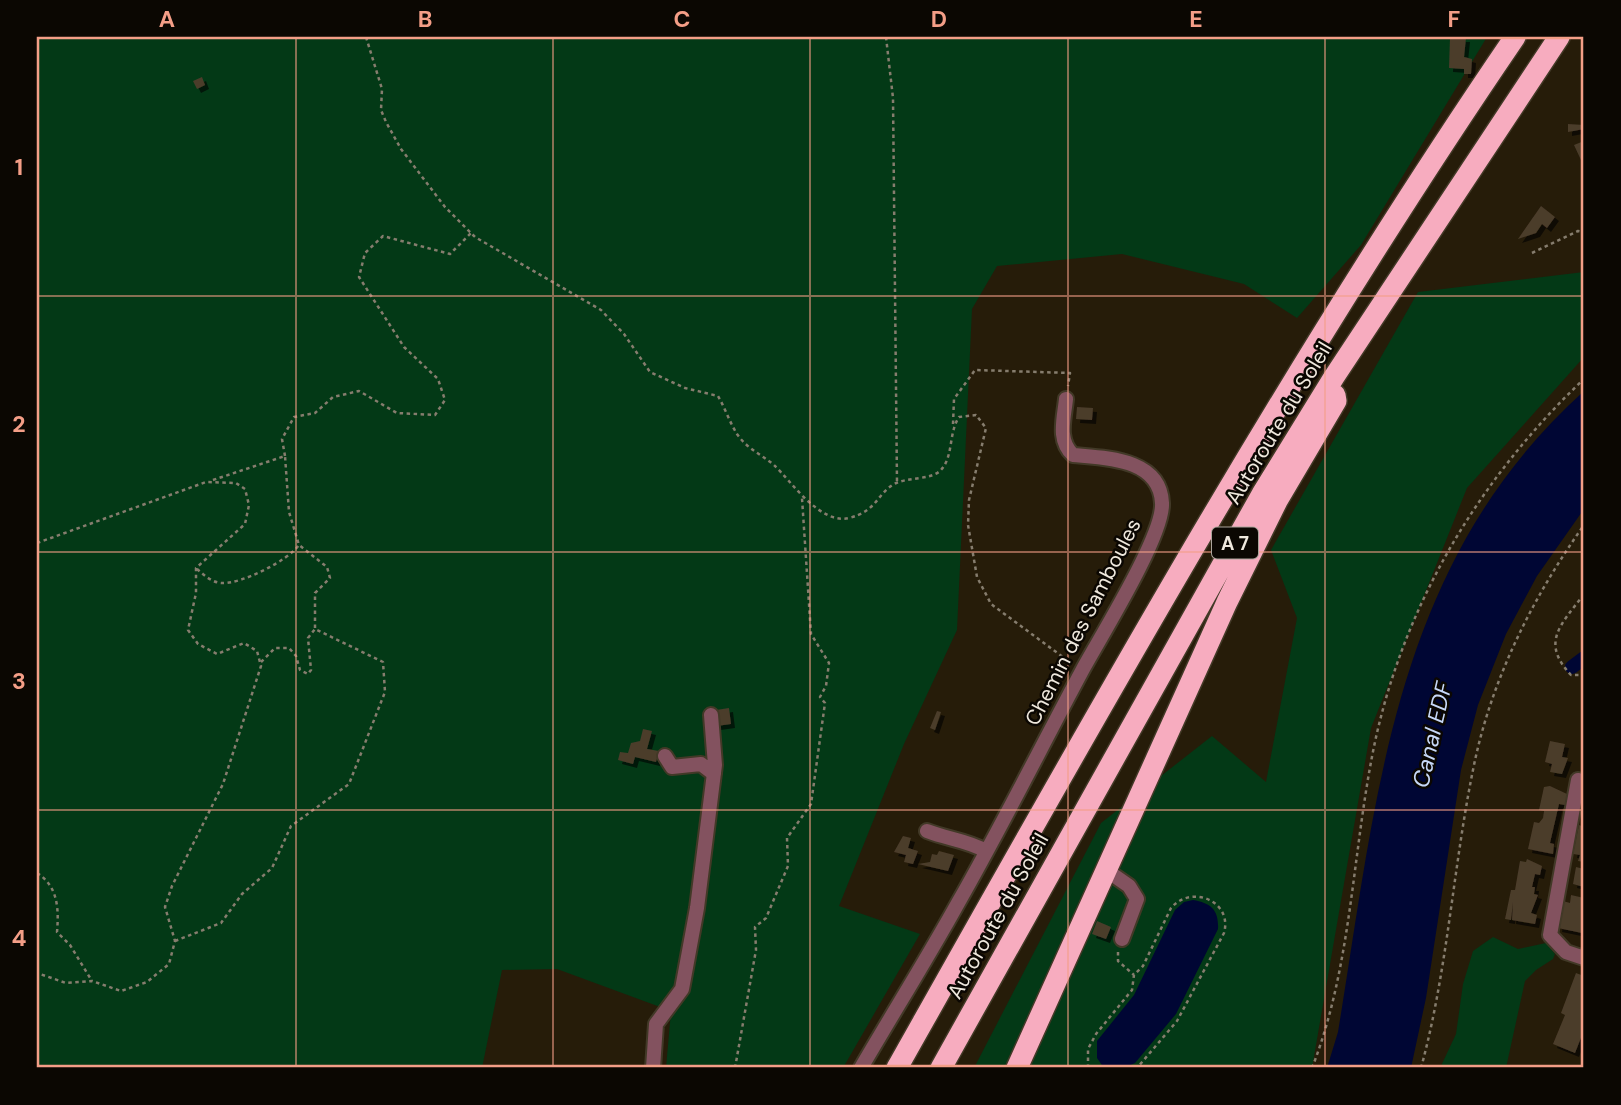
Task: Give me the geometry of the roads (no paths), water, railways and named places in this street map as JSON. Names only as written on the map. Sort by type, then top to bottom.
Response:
[{"type":"highway","name":"Autoroute du Soleil","points":[[897,1068],[1224,492],[1337,306],[1515,37]]},
{"type":"highway","name":"Autoroute du Soleil","points":[[941,1068],[1262,494],[1334,377],[1559,37]]},
{"type":"highway","points":[[1017,1068],[1277,501],[1336,401],[1334,377]]},
{"type":"street","name":"Chemin des Samboules","points":[[861,1068],[986,851],[1125,594],[1159,523],[1163,501],[1154,481],[1143,469],[1129,462],[1073,455],[1068,450],[1062,438],[1066,399]]},
{"type":"street","points":[[653,1068],[656,1024],[681,989],[697,908],[714,774],[711,715]]},
{"type":"street","points":[[665,756],[672,767],[701,764],[714,774]]},
{"type":"street","points":[[1578,780],[1550,936],[1566,952],[1584,958]]},
{"type":"street","points":[[927,831],[947,839],[968,840],[986,851]]},
{"type":"street","points":[[1106,870],[1129,886],[1137,899],[1122,939]]},
{"type":"water","name":"Canal EDF","points":[[1584,391],[1584,509],[1537,576],[1506,634],[1478,705],[1461,770],[1426,998],[1411,1068],[1327,1068],[1338,1032],[1366,856],[1383,771],[1404,688],[1433,607],[1470,531],[1520,458]]},
{"type":"water","points":[[1193,900],[1213,908],[1218,929],[1176,1014],[1135,1063],[1124,1068],[1104,1068],[1097,1058],[1097,1041],[1134,995],[1175,910],[1184,902]]},
{"type":"waterway","points":[[1572,667],[1584,658]]}]
